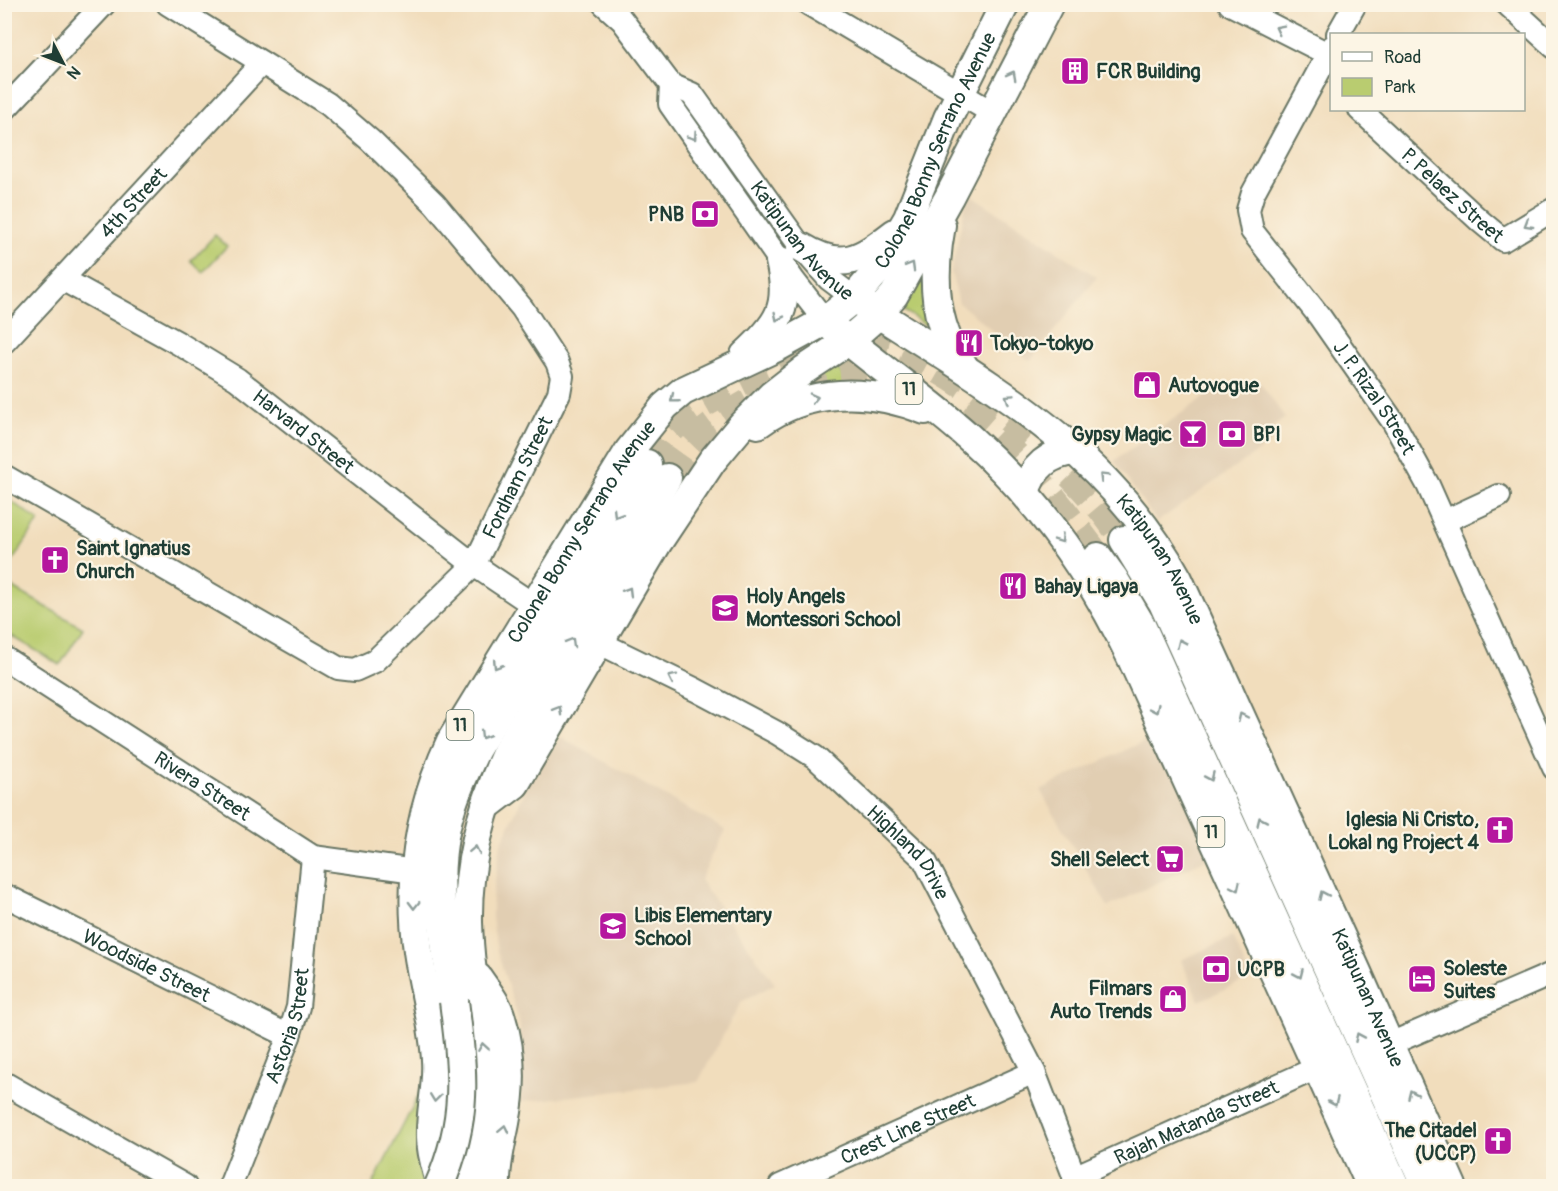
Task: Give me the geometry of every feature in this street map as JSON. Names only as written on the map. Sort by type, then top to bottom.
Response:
[{"type":"main road","name":"Colonel Bonny Serrano Avenue","points":[[440,1186],[431,1137],[436,1089],[436,1061],[416,933],[415,871],[429,799],[451,741],[611,479],[639,437],[665,405],[683,391],[801,336],[825,321],[854,298],[877,271],[904,226],[960,93],[1005,4]]},
{"type":"main road","name":"Colonel Bonny Serrano Avenue","points":[[486,806],[514,784],[678,509],[712,461],[772,394],[848,341],[878,314],[901,284],[948,200],[1049,4]]},
{"type":"main road","points":[[948,200],[937,254],[937,298],[949,343],[968,371]]},
{"type":"main road","points":[[725,372],[770,331],[780,315],[790,254],[846,261],[865,255],[904,226]]},
{"type":"main road","name":"Katipunan Avenue","points":[[854,298],[968,371],[1048,427],[1106,479],[1155,541],[1178,579],[1452,1186]]},
{"type":"main road","name":"Katipunan Avenue","points":[[825,321],[956,425],[1016,483],[1090,582],[1113,621],[1371,1186]]},
{"type":"main road","points":[[712,461],[744,434],[779,410],[804,400],[827,395],[865,395],[895,399],[956,425]]},
{"type":"main road","points":[[1016,483],[1024,466],[1038,453],[1048,427]]},
{"type":"main road","points":[[1016,483],[1030,478],[1040,465],[1052,456],[1075,451]]},
{"type":"main road","name":"Colonel Bonny Serrano Avenue","points":[[657,471],[507,751],[494,780],[474,854],[469,888],[467,990],[439,890],[443,841],[454,800],[476,749],[657,471]]},
{"type":"main road","name":"Katipunan Avenue","points":[[1124,540],[1163,603],[1426,1186]]},
{"type":"main road","name":"11","points":[[1098,556],[1140,623],[1395,1186]]},
{"type":"main road","name":"Colonel Bonny Serrano Avenue","points":[[467,990],[489,994],[501,1017],[510,1068],[509,1096],[498,1157],[496,1186]]},
{"type":"main road","name":"11","points":[[440,1186],[453,1149],[460,1116],[467,990]]},
{"type":"main road","name":"11","points":[[466,1186],[485,1113],[488,1083],[467,990]]},
{"type":"street","points":[[4,110],[104,4]]},
{"type":"street","name":"Fordham Street","points":[[4,476],[338,669],[356,670],[375,661],[474,566],[559,393],[562,376],[557,362],[522,308],[435,204],[371,141],[328,104],[168,4]]},
{"type":"street","name":"Katipunan Avenue","points":[[604,4],[622,20],[671,85],[670,104],[790,254],[825,321]]},
{"type":"street","points":[[808,4],[993,113]]},
{"type":"street","points":[[1230,4],[1327,65]]},
{"type":"street","points":[[1339,33],[1355,4]]},
{"type":"street","points":[[1507,4],[1554,47]]},
{"type":"street","name":"4th Street","points":[[4,342],[64,280],[262,63]]},
{"type":"street","name":"J. P. Rizal Street","points":[[1327,65],[1253,193],[1248,210],[1252,231],[1320,317],[1394,423],[1445,521],[1554,768]]},
{"type":"street","name":"P. Pelaez Street","points":[[1361,111],[1503,240],[1554,209]]},
{"type":"street","name":"Katipunan Avenue","points":[[790,254],[854,298]]},
{"type":"street","name":"Harvard Street","points":[[64,280],[178,343],[237,379],[474,566],[529,602]]},
{"type":"street","points":[[1445,521],[1499,496]]},
{"type":"street","name":"Highland Drive","points":[[598,642],[777,733],[815,757],[924,859],[1034,1072],[1076,1182]]},
{"type":"street","name":"Rivera Street","points":[[4,658],[313,857],[415,871]]},
{"type":"street","name":"Astoria Street","points":[[230,1186],[289,1036],[298,1007],[313,857]]},
{"type":"street","name":"Woodside Street","points":[[4,895],[289,1036]]},
{"type":"street","points":[[1389,1044],[1554,973]]},
{"type":"street","name":"Rajah Matanda Street","points":[[1076,1182],[1318,1067]]},
{"type":"street","name":"Crest Line Street","points":[[780,1186],[823,1178],[1034,1072]]},
{"type":"street","points":[[4,1083],[185,1186]]},
{"type":"shaded area","points":[[968,193],[1097,277],[1030,361],[959,303],[951,272]]},
{"type":"shaded area","points":[[1260,382],[1285,418],[1267,432],[1273,441],[1157,522],[1114,461],[1223,384],[1234,400]]},
{"type":"shaded area","points":[[1158,735],[1210,857],[1108,907],[1040,790]]},
{"type":"shaded area","name":"Libis Elementary School","points":[[561,737],[725,830],[700,880],[775,984],[741,1002],[698,1082],[520,1102],[523,1065],[519,1020],[497,951],[492,918],[492,899],[501,844],[528,784]]},
{"type":"shaded area","name":"UCPB","points":[[1233,937],[1250,978],[1199,1001],[1181,960]]},
{"type":"green space","points":[[215,235],[227,246],[203,272],[191,261]]},
{"type":"green space","points":[[927,263],[936,332],[901,309]]},
{"type":"green space","points":[[832,364],[854,384],[797,394]]},
{"type":"green space","points":[[5,497],[39,521],[9,566],[5,563]]},
{"type":"green space","points":[[8,585],[83,628],[60,665],[5,632],[5,591]]},
{"type":"green space","points":[[428,1077],[418,1149],[418,1160],[425,1186],[372,1186]]},
{"type":"tunnel","points":[[647,464],[666,436],[691,412],[765,373],[832,350],[866,346],[882,347],[908,354],[936,368],[996,409],[1026,433],[1076,480],[1102,509],[1124,540]]},
{"type":"tunnel","points":[[667,478],[687,448],[700,435],[737,410],[781,387],[802,378],[841,369],[900,376]]},
{"type":"tunnel","points":[[964,409],[1020,460],[1098,557]]},
{"type":"place","name":"FCR Building","points":[[1075,71]]},
{"type":"place","name":"PNB","points":[[705,214]]},
{"type":"place","name":"Tokyo-tokyo","points":[[969,343]]},
{"type":"place","name":"Autovogue","points":[[1147,385]]},
{"type":"place","name":"Gypsy Magic","points":[[1193,434]]},
{"type":"place","name":"BPI","points":[[1232,434]]},
{"type":"place","name":"Saint Ignatius Church","points":[[55,560]]},
{"type":"place","name":"Bahay Ligaya","points":[[1013,586]]},
{"type":"place","name":"Holy Angels Montessori School","points":[[725,608]]},
{"type":"place","name":"Iglesia Ni Cristo, Lokal ng Project 4","points":[[1500,830]]},
{"type":"place","name":"Shell Select","points":[[1170,859]]},
{"type":"place","name":"Libis Elementary School","points":[[613,926]]},
{"type":"place","name":"UCPB","points":[[1216,969]]},
{"type":"place","name":"Soleste Suites","points":[[1422,979]]},
{"type":"place","name":"Filmars Auto Trends","points":[[1173,999]]},
{"type":"place","name":"The Citadel (UCCP)","points":[[1498,1141]]}]
